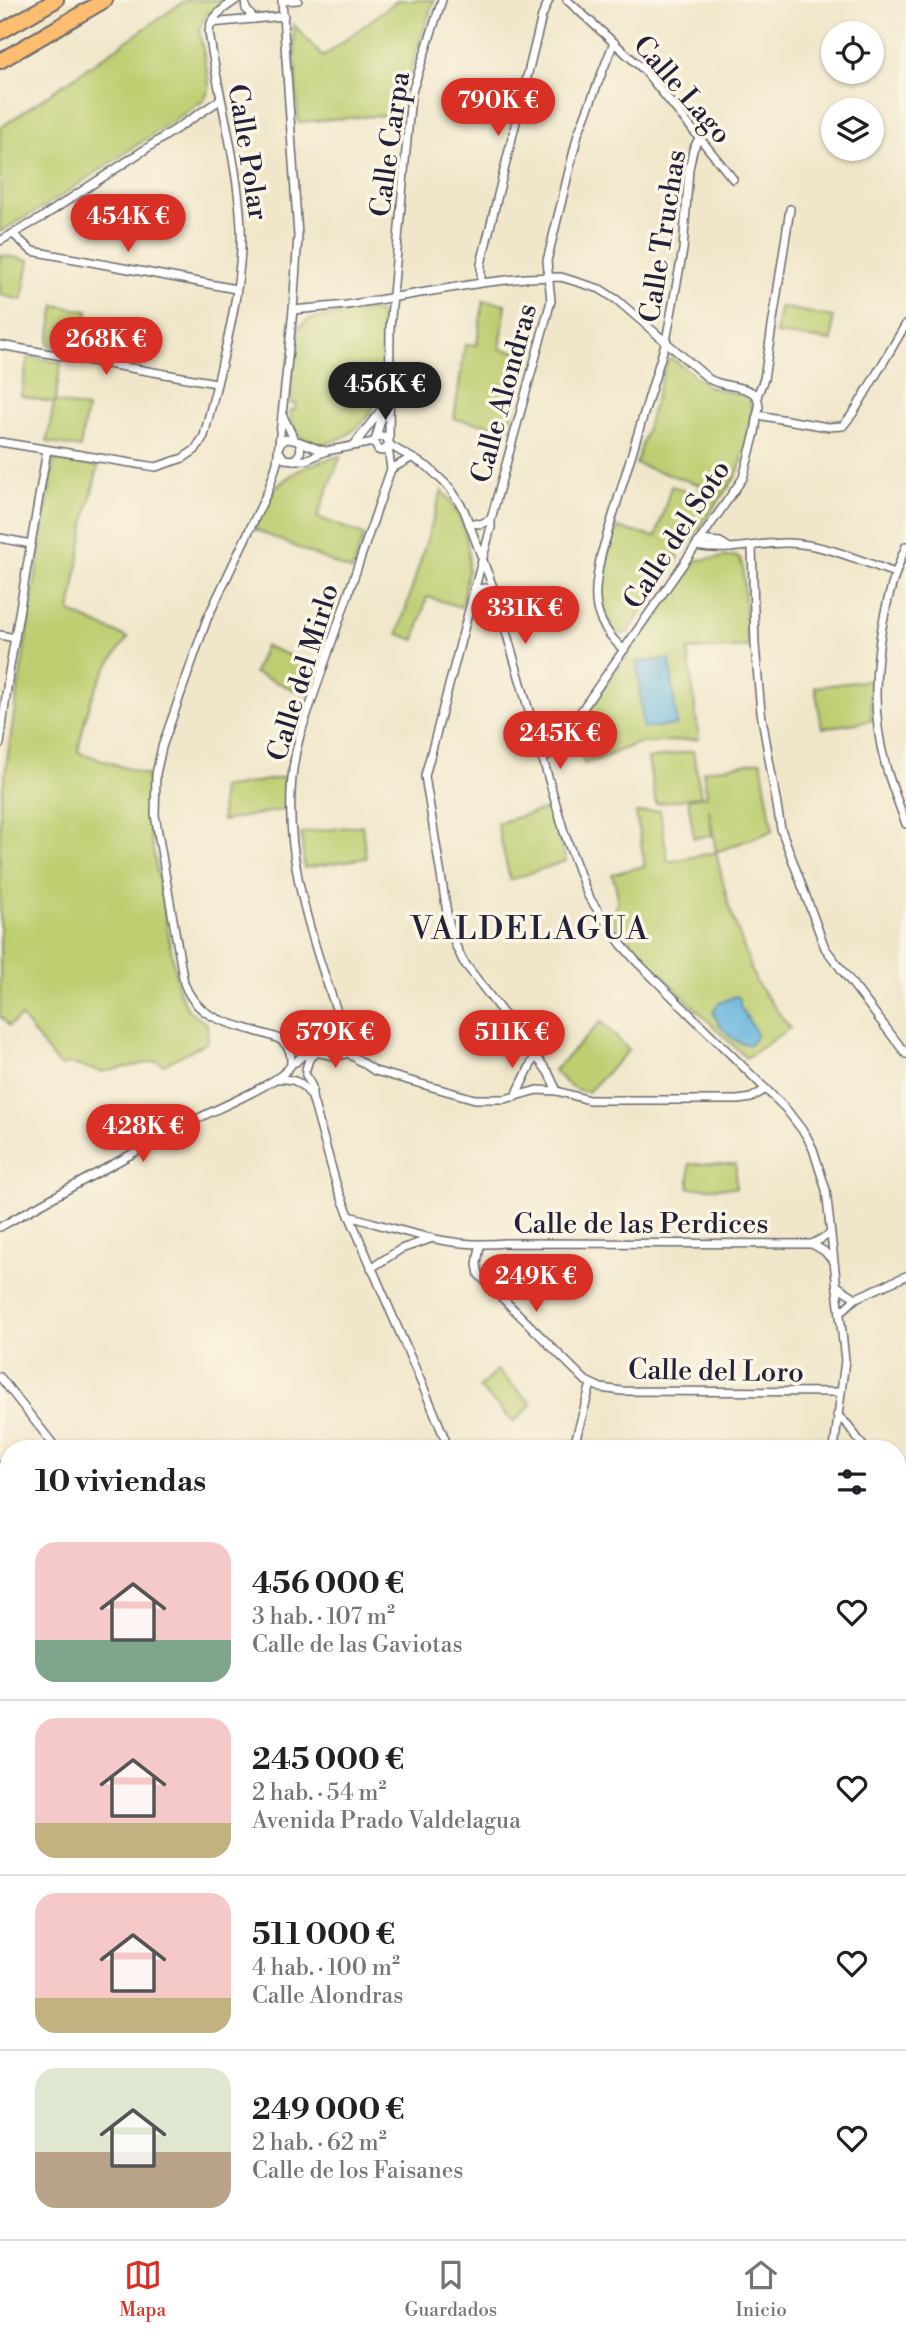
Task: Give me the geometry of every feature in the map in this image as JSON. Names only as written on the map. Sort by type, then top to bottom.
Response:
[{"type":"highway","points":[[0,32],[56,0]]},
{"type":"highway","points":[[0,61],[105,0]]},
{"type":"street","points":[[210,23],[236,0]]},
{"type":"street","points":[[245,0],[246,9],[254,19]]},
{"type":"street","points":[[298,0],[282,1],[298,236],[280,447],[268,491],[207,619],[162,747],[156,774],[155,815],[184,983],[189,995],[204,1012],[216,1018],[281,1040],[290,1051],[293,1071],[312,1097]]},
{"type":"street","name":"Calle Carpa","points":[[387,394],[392,298],[411,95],[442,0]]},
{"type":"street","points":[[481,283],[481,264],[542,16],[549,0]]},
{"type":"street","name":"Calle Lago","points":[[567,0],[644,70],[733,179]]},
{"type":"street","points":[[210,23],[284,16]]},
{"type":"street","name":"Calle Polar","points":[[47,450],[156,467],[183,458],[195,450],[204,436],[236,289],[241,228],[239,197],[211,48],[210,23]]},
{"type":"street","name":"Calle Alondras","points":[[557,1091],[548,1072],[463,961],[455,944],[425,781],[429,753],[551,301],[547,261],[578,134],[614,42]]},
{"type":"street","points":[[0,241],[41,218],[220,100]]},
{"type":"street","name":"Calle Truchas","points":[[624,650],[610,638],[601,622],[595,605],[595,587],[601,555],[666,341],[683,250],[689,169],[699,138]]},
{"type":"street","name":"Calle del Soto","points":[[542,759],[552,753],[743,478],[757,415],[757,396],[764,379],[790,209]]},
{"type":"street","points":[[13,234],[32,251],[236,289]]},
{"type":"street","points":[[293,310],[392,298],[481,283],[548,277],[580,281],[617,300],[718,384],[751,391],[757,396]]},
{"type":"street","points":[[757,415],[828,428],[843,426],[906,324]]},
{"type":"street","points":[[0,345],[216,383]]},
{"type":"street","points":[[387,394],[375,440],[378,450],[383,451],[389,444]]},
{"type":"street","name":"Calle del Mirlo","points":[[348,1053],[348,1043],[302,899],[294,846],[291,773],[300,735],[391,469],[387,394]]},
{"type":"street","points":[[354,445],[385,405]]},
{"type":"street","points":[[282,414],[301,448],[300,455],[295,460]]},
{"type":"street","points":[[280,447],[284,459],[306,460],[326,452],[375,440],[380,435],[389,444],[428,467],[450,488],[483,557],[576,867],[598,912],[636,961],[794,1119],[813,1149],[826,1190],[845,1360],[837,1415],[837,1440]]},
{"type":"street","points":[[280,447],[286,439],[296,440],[326,452]]},
{"type":"street","points":[[0,442],[47,450],[9,671],[0,744]]},
{"type":"street","points":[[391,469],[411,457]]},
{"type":"street","name":"Calle Alondras","points":[[469,523],[481,524],[491,519]]},
{"type":"street","points":[[712,524],[720,542],[730,549]]},
{"type":"street","points":[[0,538],[31,544]]},
{"type":"street","points":[[699,543],[720,542]]},
{"type":"street","points":[[699,543],[713,550],[790,543],[814,547],[895,573]]},
{"type":"street","points":[[906,546],[895,573],[876,667],[875,699],[884,762],[906,824]]},
{"type":"street","points":[[752,547],[755,645],[761,712],[781,830],[825,948],[906,1054]]},
{"type":"street","points":[[474,589],[494,590]]},
{"type":"street","points":[[0,635],[15,638]]},
{"type":"street","points":[[0,674],[9,671]]},
{"type":"street","points":[[539,745],[562,738]]},
{"type":"street","points":[[293,1071],[310,1051],[338,1057],[348,1053],[374,1071],[460,1097],[484,1099],[515,1097],[537,1090],[557,1091],[589,1100],[722,1101],[751,1098],[766,1089]]},
{"type":"street","points":[[306,1072],[309,1059],[318,1052]]},
{"type":"street","points":[[515,1097],[535,1056]]},
{"type":"street","points":[[0,1227],[198,1118],[303,1064],[312,1087],[312,1097],[337,1187],[445,1440]]},
{"type":"street","points":[[293,1071],[306,1072]]},
{"type":"street","name":"Calle de las Perdices","points":[[349,1216],[430,1239],[480,1246],[505,1243],[812,1244],[830,1234]]},
{"type":"street","points":[[405,1231],[405,1247]]},
{"type":"street","name":"Calle de las Perdices","points":[[371,1268],[405,1247],[430,1239]]},
{"type":"street","points":[[812,1244],[834,1261]]},
{"type":"street","points":[[480,1246],[477,1264],[479,1275],[569,1366],[592,1384],[576,1440]]},
{"type":"street","points":[[840,1313],[856,1298],[906,1276]]},
{"type":"street","points":[[837,1286],[856,1298]]},
{"type":"street","points":[[0,1377],[50,1440]]},
{"type":"street","name":"Calle del Loro","points":[[592,1384],[622,1391],[841,1392]]},
{"type":"street","points":[[837,1415],[848,1424],[859,1440]]},
{"type":"green space","points":[[186,0],[225,0],[206,15],[199,29],[209,82],[209,90],[204,100],[52,202],[0,232],[0,128]]},
{"type":"green space","points":[[398,0],[434,0],[407,81],[404,80],[401,89],[404,91],[401,114],[298,122],[293,24],[323,57]]},
{"type":"green space","points":[[0,255],[29,260],[22,300],[0,295]]},
{"type":"green space","points":[[483,301],[506,304],[500,349],[529,354],[509,428],[454,419],[465,345],[477,345]]},
{"type":"green space","points":[[55,305],[88,311],[81,351],[48,345]]},
{"type":"green space","points":[[780,307],[833,317],[832,341],[776,334]]},
{"type":"green space","points":[[368,310],[381,315],[383,324],[382,371],[376,401],[368,416],[344,437],[329,443],[315,443],[303,439],[295,428],[290,410],[295,410],[296,404],[290,403],[297,329],[309,319]]},
{"type":"green space","points":[[28,356],[61,363],[55,402],[87,408],[80,448],[47,442],[54,403],[21,396]]},
{"type":"green space","points":[[673,359],[709,387],[749,397],[752,411],[742,461],[736,476],[684,550],[678,546],[674,553],[679,557],[627,633],[620,634],[614,632],[602,592],[605,568],[617,528],[656,537],[671,486],[698,495],[701,485],[636,464],[666,364]]},
{"type":"green space","points":[[341,456],[317,517],[364,535],[352,571],[254,529],[272,493],[286,479],[312,464]]},
{"type":"green space","points":[[54,460],[98,466],[70,612],[128,638],[108,665],[95,691],[85,719],[78,752],[147,775],[148,822],[178,988],[188,1010],[207,1024],[208,1042],[163,1065],[157,1061],[102,1072],[72,1064],[59,1066],[21,1017],[9,1026],[0,1016],[0,805]]},
{"type":"green space","points":[[442,490],[460,518],[465,532],[468,560],[465,591],[461,607],[427,597],[415,640],[398,634]]},
{"type":"green space","points":[[733,556],[740,558],[743,569],[748,647],[688,650],[699,739],[635,744],[584,764],[576,727],[693,563]]},
{"type":"green space","points":[[265,646],[317,666],[307,695],[254,673]]},
{"type":"green space","points":[[870,680],[871,721],[822,728],[815,687]]},
{"type":"green space","points":[[693,751],[701,796],[656,804],[648,759]]},
{"type":"green space","points":[[761,761],[773,831],[716,852],[709,809],[712,835],[694,838],[688,799],[707,796],[703,771]]},
{"type":"green space","points":[[285,777],[287,809],[222,821],[221,788]]},
{"type":"green space","points":[[550,808],[566,861],[510,880],[497,823]]},
{"type":"green space","points":[[660,810],[668,862],[716,852],[728,903],[756,982],[790,1028],[746,1058],[640,954],[612,921],[617,895],[612,874],[645,866],[636,813]]},
{"type":"green space","points":[[362,825],[366,858],[304,868],[301,833]]},
{"type":"green space","points":[[601,1022],[629,1050],[588,1092],[578,1090],[565,1082],[554,1070]]},
{"type":"green space","points":[[689,1164],[736,1164],[736,1188],[689,1188]]},
{"type":"green space","points":[[497,1370],[532,1404],[514,1422],[479,1388]]},
{"type":"water","points":[[670,659],[677,725],[643,728],[637,662]]},
{"type":"water","points":[[736,996],[740,998],[740,1006],[757,1034],[751,1044],[739,1042],[728,1034],[713,1012],[719,1003]]},
{"type":"district","name":"VALDELAGUA","points":[[530,928]]}]
